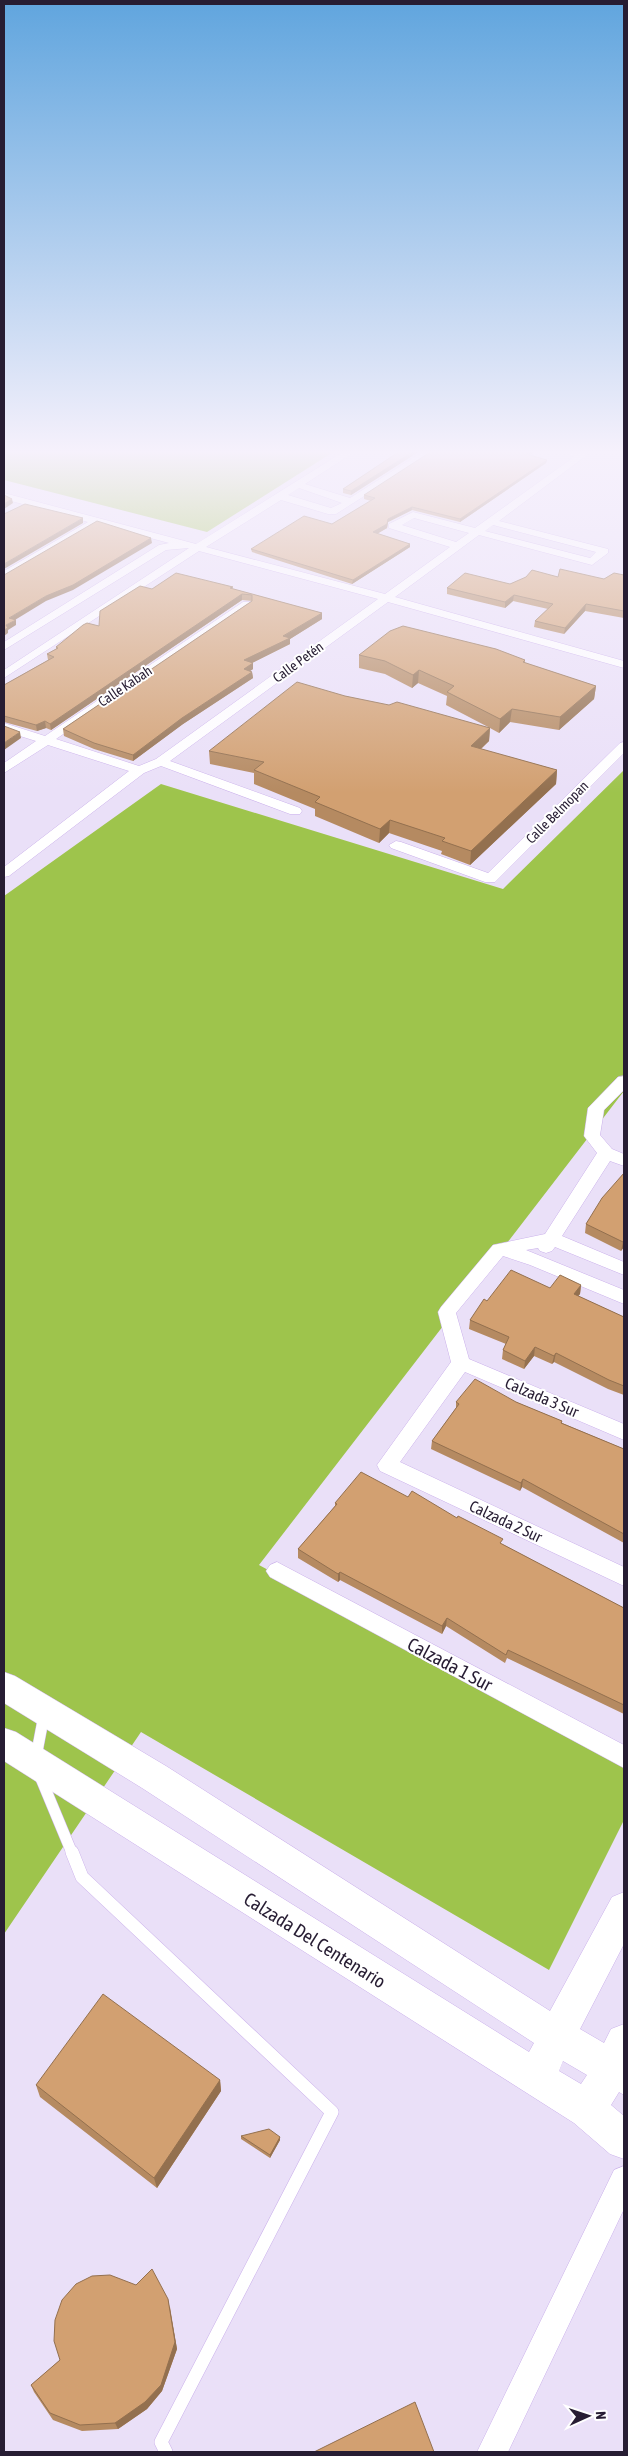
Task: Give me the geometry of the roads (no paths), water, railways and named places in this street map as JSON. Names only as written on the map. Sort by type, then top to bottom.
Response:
[{"type":"main road","points":[[4,1686],[154,1777],[556,2036],[620,2062],[587,2110]]},
{"type":"main road","name":"Calzada Del Centenario","points":[[4,1743],[587,2110],[624,2140]]},
{"type":"main road","points":[[536,2079],[556,2036],[624,1909]]},
{"type":"street","points":[[4,575],[23,564]]},
{"type":"street","points":[[4,647],[137,564]]},
{"type":"street","points":[[4,676],[169,564]]},
{"type":"street","points":[[267,564],[624,665]]},
{"type":"street","name":"Calle Petén","points":[[4,872],[139,770],[161,762],[434,564]]},
{"type":"street","name":"Calle Kabah","points":[[4,769],[248,604]]},
{"type":"street","points":[[4,727],[139,770]]},
{"type":"street","name":"Calle Belmopan","points":[[396,845],[490,879],[624,746]]},
{"type":"street","points":[[161,762],[295,811]]},
{"type":"street","points":[[624,1080],[596,1108],[592,1136],[606,1153],[624,1160]]},
{"type":"street","points":[[536,1260],[552,1239],[606,1153]]},
{"type":"street","points":[[461,1363],[447,1312],[499,1249],[552,1239],[624,1269]]},
{"type":"street","points":[[499,1249],[536,1260],[624,1297]]},
{"type":"street","name":"Calzada 3 Sur","points":[[461,1363],[624,1432]]},
{"type":"street","name":"Calzada 2 Sur","points":[[461,1363],[387,1465],[624,1577]]},
{"type":"street","name":"Calzada 1 Sur","points":[[276,1570],[624,1756]]},
{"type":"street","points":[[492,2452],[624,2180]]},
{"type":"lane","points":[[45,1710],[34,1762],[82,1877],[332,2112],[161,2442],[166,2452]]}]
